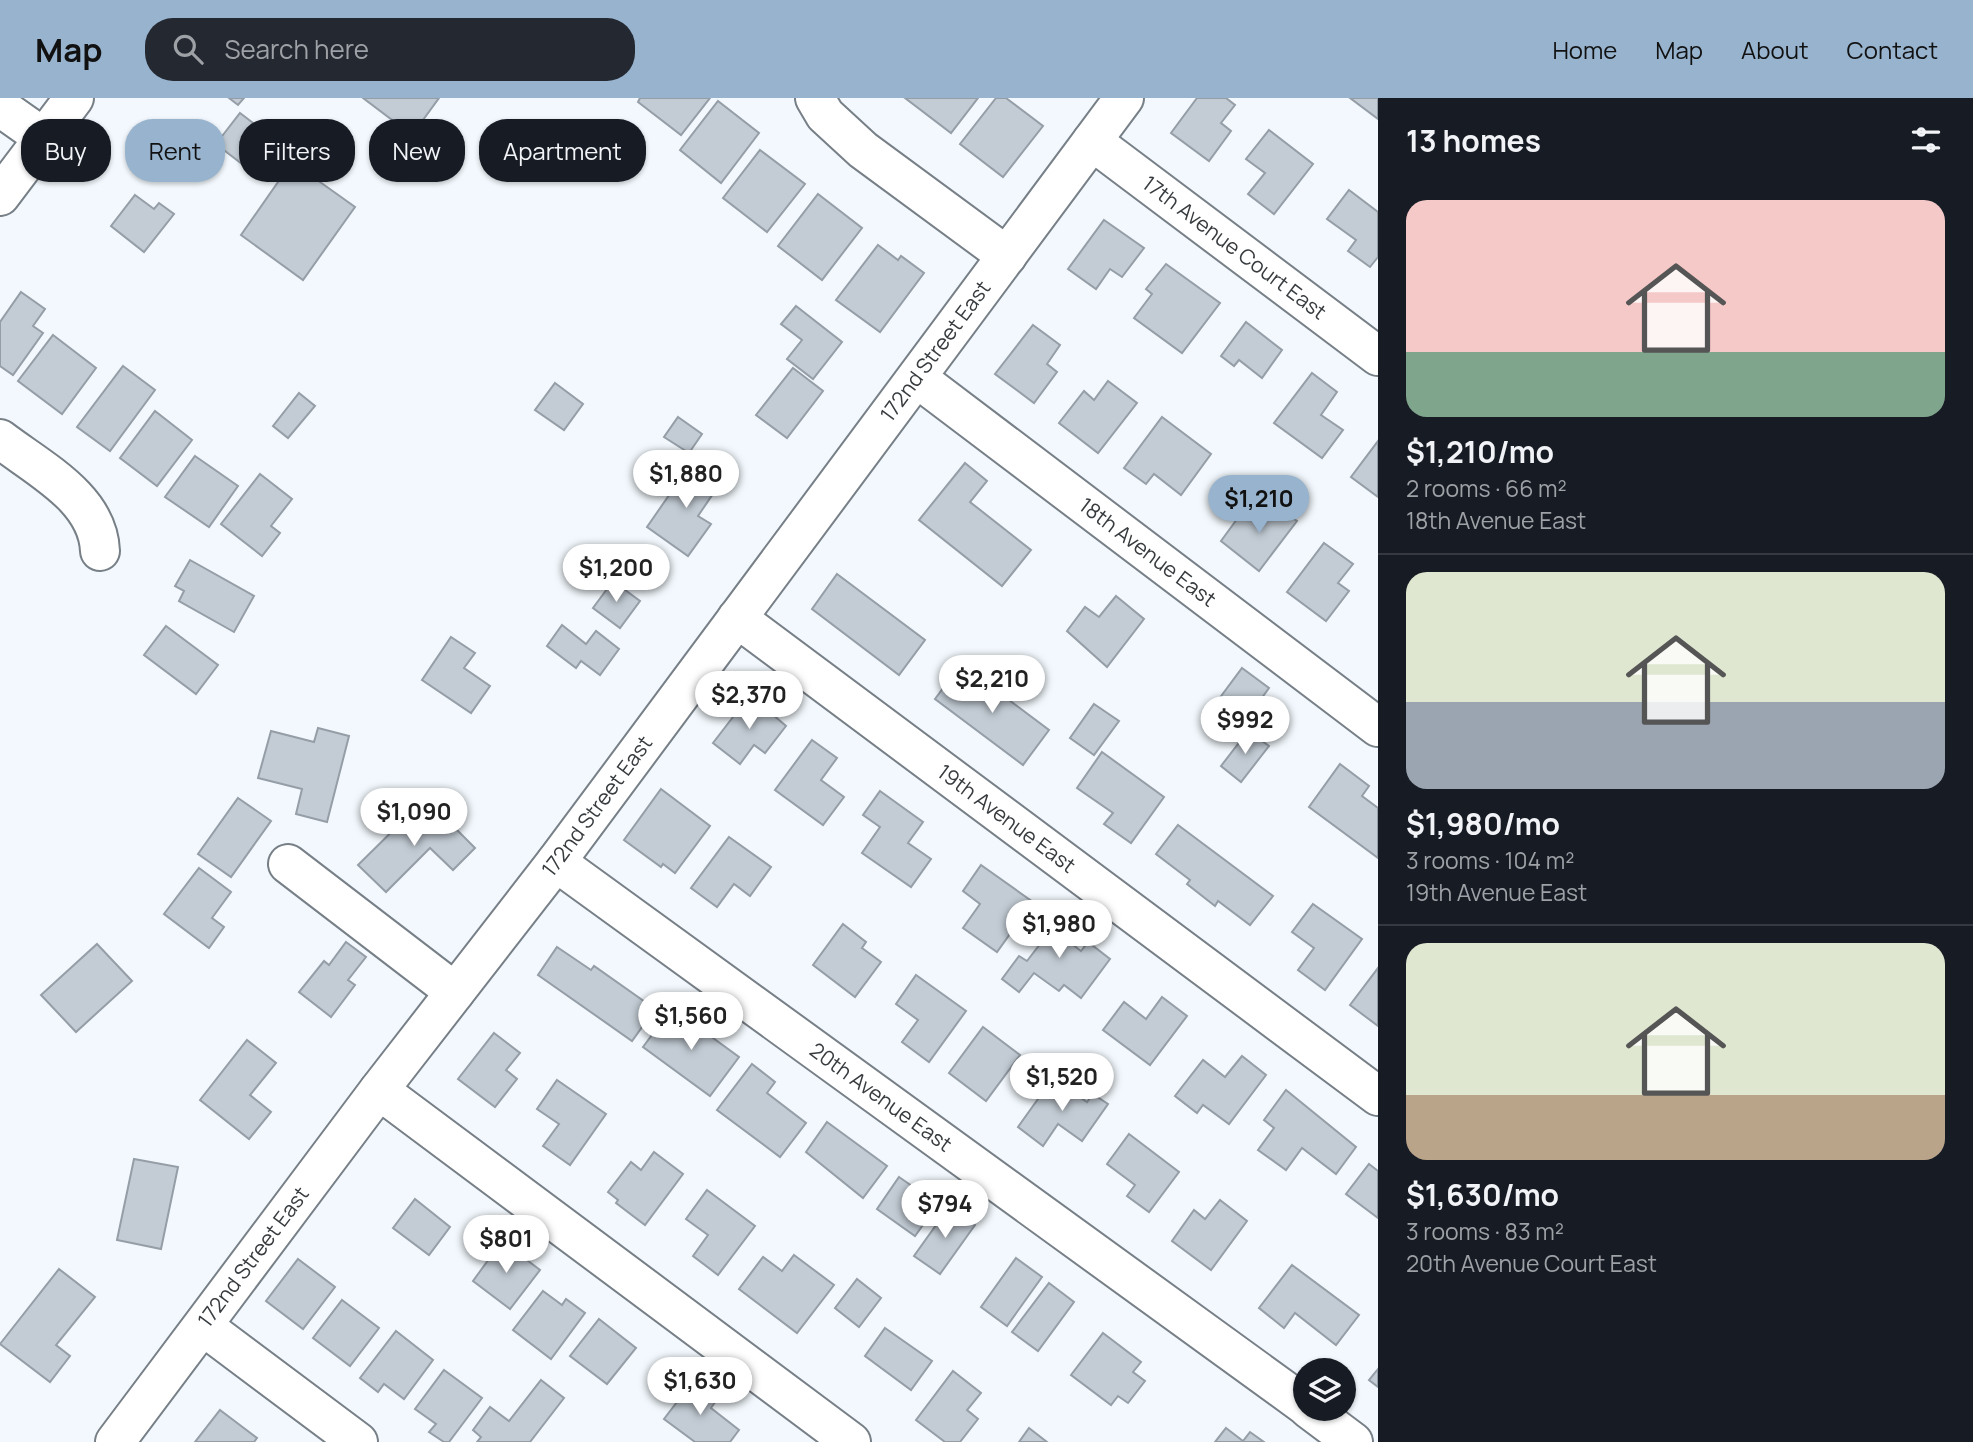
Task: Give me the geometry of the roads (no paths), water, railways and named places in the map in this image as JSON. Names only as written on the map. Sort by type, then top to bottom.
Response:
[{"type":"street","points":[[58,119],[74,98]]},
{"type":"street","points":[[815,98],[834,124],[863,150],[1007,256]]},
{"type":"street","name":"172nd Street East","points":[[115,1442],[379,1090],[556,862],[1124,98]]},
{"type":"street","points":[[0,107],[21,122]]},
{"type":"street","name":"17th Avenue Court East","points":[[1092,141],[1378,356]]},
{"type":"street","points":[[0,196],[21,168]]},
{"type":"street","name":"18th Avenue East","points":[[917,378],[1378,727]]},
{"type":"street","points":[[0,439],[76,497],[99,532],[100,551]]},
{"type":"street","name":"19th Avenue East","points":[[737,618],[1378,1096]]},
{"type":"street","name":"20th Avenue East","points":[[556,862],[1293,1398]]},
{"type":"street","points":[[288,864],[455,992]]},
{"type":"street","points":[[379,1090],[851,1442]]},
{"type":"street","points":[[203,1326],[358,1442]]},
{"type":"street","name":"20th Avenue East","points":[[1325,1421],[1353,1442]]}]
